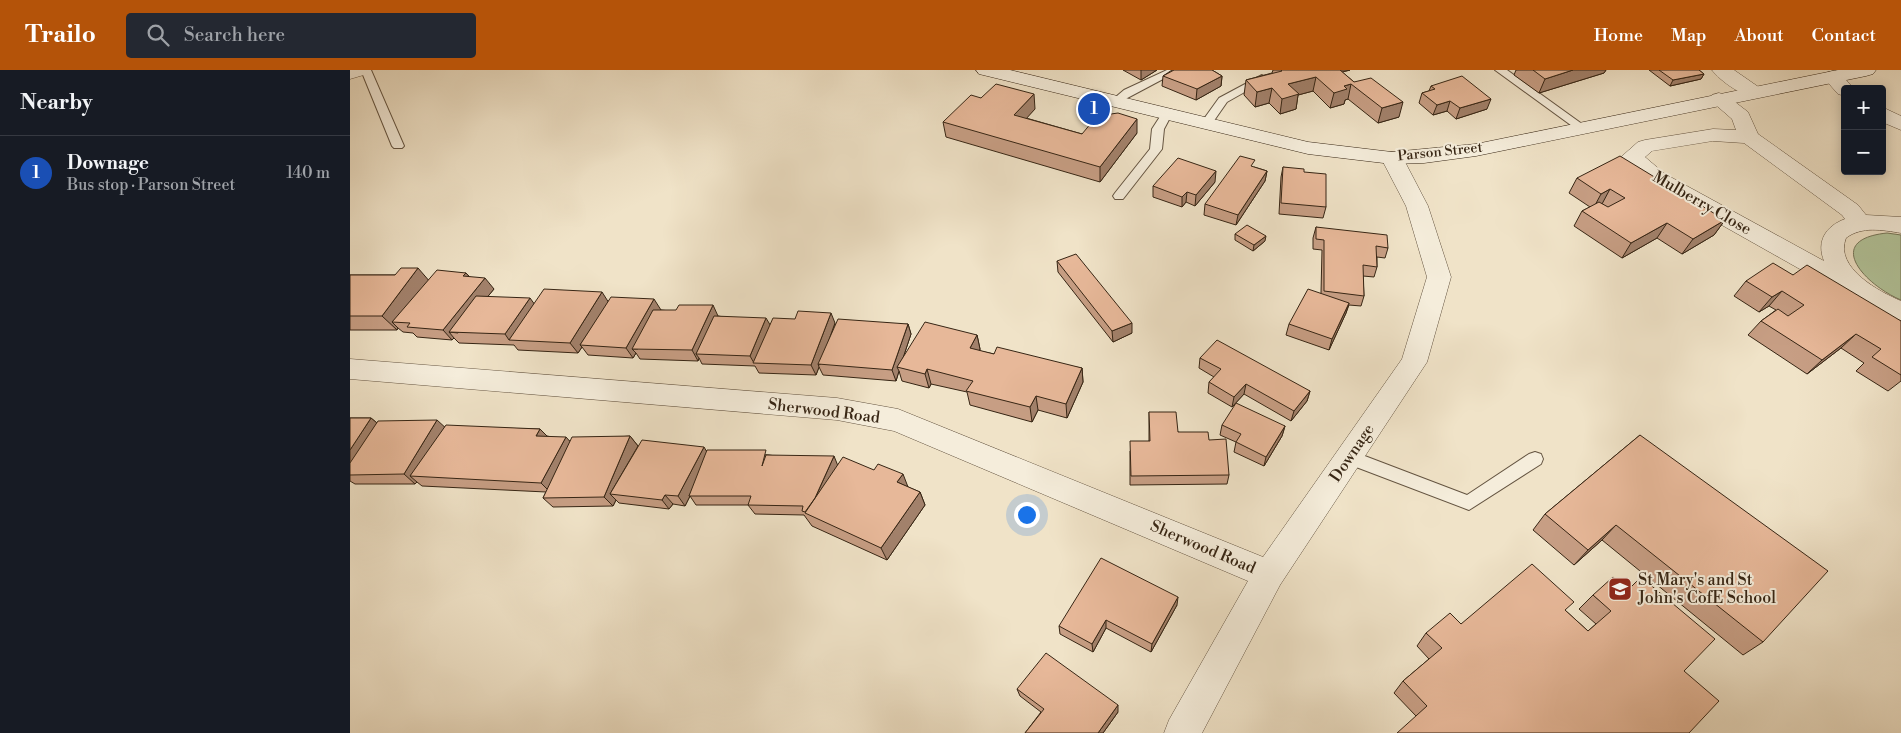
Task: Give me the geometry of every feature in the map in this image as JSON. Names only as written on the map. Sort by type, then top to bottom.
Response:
[{"type":"street","points":[[350,73],[360,70]]},
{"type":"street","name":"Parson Street","points":[[986,70],[1011,73],[1167,114],[1308,148],[1392,158],[1476,150],[1753,92],[1839,83],[1866,70]]},
{"type":"street","points":[[1722,70],[1753,92]]},
{"type":"street","points":[[1719,99],[1741,116],[1749,137],[1850,210],[1860,222]]},
{"type":"street","points":[[1886,116],[1901,124]]},
{"type":"street","name":"Mulberry Close","points":[[1749,137],[1713,135],[1646,146],[1632,157],[1657,180],[1901,312]]},
{"type":"street","name":"Downage","points":[[1182,733],[1269,575],[1414,362],[1439,277],[1417,206],[1392,158]]},
{"type":"street","name":"Mulberry Close","points":[[1856,287],[1842,272],[1832,255],[1833,240],[1842,228],[1860,222],[1881,222],[1901,225]]},
{"type":"street","name":"Sherwood Road","points":[[350,369],[837,409],[898,420],[1269,575]]},
{"type":"lane","points":[[366,70],[398,146]]},
{"type":"lane","points":[[1116,101],[1128,92],[1175,70]]},
{"type":"lane","points":[[1500,70],[1583,129]]},
{"type":"lane","points":[[1207,123],[1223,100],[1270,74]]},
{"type":"lane","points":[[1119,196],[1156,149],[1158,129],[1167,114]]},
{"type":"lane","points":[[1350,457],[1469,503],[1535,459]]},
{"type":"green space","points":[[1887,233],[1901,235],[1901,300],[1875,285],[1856,264],[1853,254],[1857,244],[1867,237]]},
{"type":"building","points":[[1174,70],[1212,70],[1222,76],[1197,89],[1163,76]]},
{"type":"building","points":[[1281,70],[1340,70],[1354,82],[1371,78],[1403,102],[1382,108],[1351,84],[1344,86],[1347,89],[1334,93],[1316,77],[1288,84],[1299,94],[1282,99],[1272,88],[1257,92],[1246,80]]},
{"type":"building","points":[[1533,70],[1573,70],[1545,79]]},
{"type":"building","points":[[1659,70],[1699,70],[1704,74],[1673,80]]},
{"type":"building","points":[[1462,76],[1491,99],[1460,108],[1450,101],[1437,105],[1422,93],[1435,89],[1431,86]]},
{"type":"building","points":[[996,84],[1034,94],[1014,115],[1082,134],[1097,116],[1118,113],[1137,119],[1100,167],[943,122],[971,95],[981,98]]},
{"type":"building","points":[[1240,156],[1255,160],[1251,166],[1267,171],[1238,215],[1205,204]]},
{"type":"building","points":[[1620,156],[1725,220],[1693,239],[1667,223],[1631,243],[1582,211],[1599,202],[1608,207],[1625,198],[1610,189],[1601,194],[1577,178]]},
{"type":"building","points":[[1178,158],[1216,171],[1196,195],[1187,192],[1182,197],[1153,186]]},
{"type":"building","points":[[1283,167],[1304,169],[1304,172],[1326,174],[1326,207],[1281,203]]},
{"type":"building","points":[[1247,225],[1266,236],[1254,245],[1235,234]]},
{"type":"building","points":[[1316,227],[1387,235],[1388,248],[1376,246],[1377,267],[1363,265],[1364,296],[1324,291],[1324,240],[1316,239]]},
{"type":"building","points":[[1076,254],[1132,323],[1112,331],[1057,261]]},
{"type":"building","points":[[1773,263],[1793,275],[1807,265],[1901,321],[1901,375],[1872,357],[1881,349],[1856,334],[1822,360],[1761,321],[1778,309],[1788,316],[1804,305],[1782,291],[1772,297],[1746,281]]},
{"type":"building","points":[[401,268],[418,268],[382,316],[350,316],[350,275],[395,275]]},
{"type":"building","points":[[437,270],[466,273],[463,276],[485,278],[443,330],[407,327],[410,323],[392,322]]},
{"type":"building","points":[[544,289],[602,292],[570,343],[509,340]]},
{"type":"building","points":[[1308,289],[1349,303],[1332,339],[1289,324]]},
{"type":"building","points":[[476,296],[530,298],[505,334],[449,332]]},
{"type":"building","points":[[611,297],[654,299],[626,348],[580,345]]},
{"type":"building","points":[[679,305],[713,305],[692,350],[632,349],[653,310],[676,310]]},
{"type":"building","points":[[798,311],[831,313],[811,365],[753,363],[773,318],[795,319]]},
{"type":"building","points":[[714,316],[766,318],[750,356],[696,354]]},
{"type":"building","points":[[838,319],[908,324],[892,370],[818,364]]},
{"type":"building","points":[[925,322],[977,335],[970,348],[994,354],[997,347],[1082,368],[1066,404],[1036,396],[1030,407],[966,391],[973,381],[927,369],[925,374],[897,367]]},
{"type":"building","points":[[1217,340],[1310,391],[1294,411],[1246,384],[1234,397],[1209,382],[1221,369],[1200,358]]},
{"type":"building","points":[[1236,403],[1285,426],[1266,457],[1236,442],[1241,434],[1222,425]]},
{"type":"building","points":[[1149,412],[1176,412],[1178,432],[1208,432],[1209,440],[1226,439],[1229,475],[1131,476],[1130,441],[1150,441]]},
{"type":"building","points":[[350,418],[371,418],[350,450]]},
{"type":"building","points":[[437,420],[404,474],[350,475],[350,463],[378,421]]},
{"type":"building","points":[[446,425],[540,429],[536,436],[566,437],[541,483],[410,476]]},
{"type":"building","points":[[1640,435],[1828,571],[1763,642],[1616,525],[1588,550],[1545,514]]},
{"type":"building","points":[[630,436],[604,497],[543,498],[572,437]]},
{"type":"building","points":[[642,440],[704,447],[678,496],[665,495],[662,500],[610,494]]},
{"type":"building","points":[[707,450],[766,450],[762,466],[766,455],[834,456],[815,498],[805,512],[802,511],[803,506],[748,505],[751,496],[689,496]]},
{"type":"building","points":[[843,457],[874,470],[878,464],[903,474],[897,482],[920,492],[881,548],[805,513]]},
{"type":"building","points":[[1101,558],[1178,597],[1152,644],[1106,620],[1092,644],[1059,626]]},
{"type":"building","points":[[1532,564],[1574,602],[1565,610],[1588,631],[1611,611],[1593,595],[1613,577],[1628,590],[1641,577],[1715,639],[1684,671],[1719,701],[1689,733],[1397,733],[1427,706],[1403,681],[1442,648],[1426,633],[1450,613],[1461,624]]},
{"type":"building","points":[[1046,653],[1118,705],[1098,733],[1025,733],[1044,709],[1017,689]]},
{"type":"place","name":"Downage","points":[[1094,109]]},
{"type":"place","name":"St Mary's and St John's CofE School","points":[[1620,589]]}]
